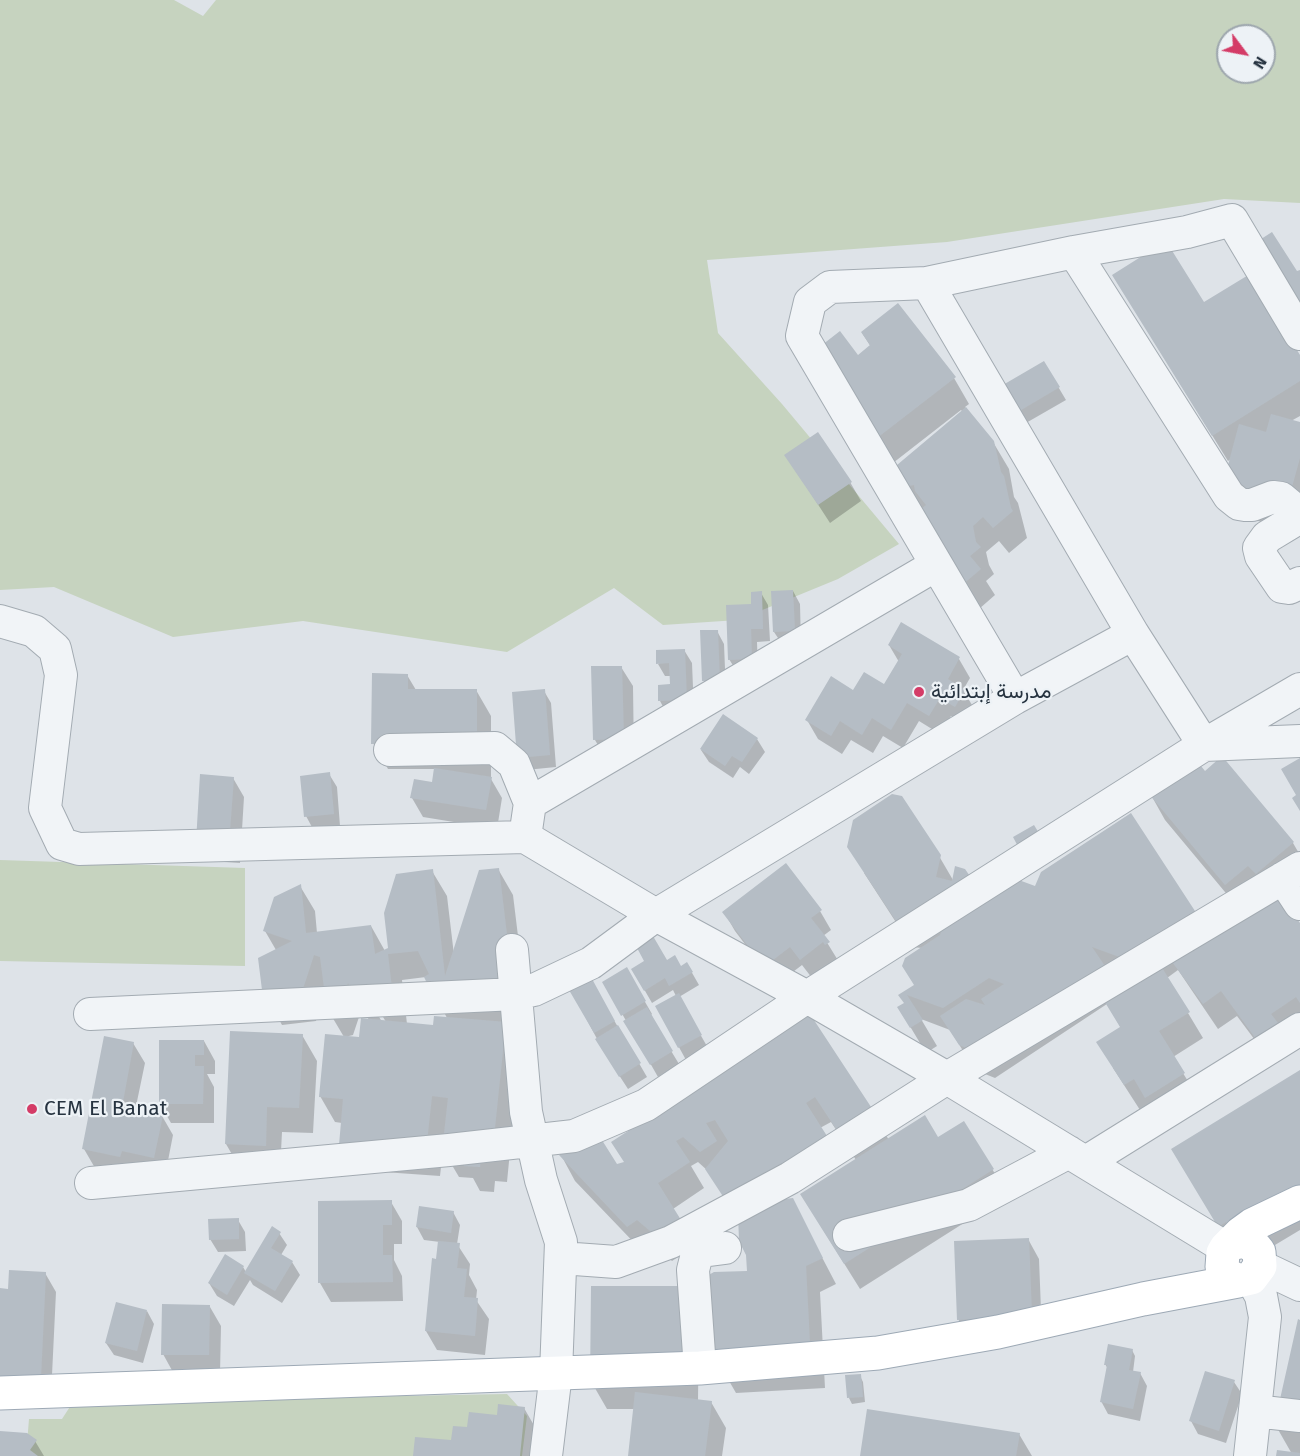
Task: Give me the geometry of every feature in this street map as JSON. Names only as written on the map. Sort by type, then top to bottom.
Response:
[{"type":"main road","points":[[0,1393],[700,1368],[878,1353],[998,1332],[1143,1299],[1241,1260],[1252,1225],[1300,1204]]},
{"type":"street","points":[[1014,698],[802,336],[810,303],[830,287],[927,283],[1074,252],[1187,232],[1232,220],[1300,334]]},
{"type":"street","points":[[1074,252],[1229,496],[1239,504],[1252,505],[1273,496],[1281,498],[1300,515],[1267,537],[1259,548],[1261,556],[1279,584],[1289,588],[1300,583]]},
{"type":"street","points":[[927,283],[1133,634],[1204,745]]},
{"type":"street","points":[[530,803],[936,565]]},
{"type":"street","points":[[0,621],[34,631],[55,649],[61,675],[45,808],[62,844],[79,849],[525,837],[656,915],[807,997],[947,1078],[1241,1260],[1300,1285]]},
{"type":"street","points":[[90,1014],[516,994],[534,990],[591,963],[656,915],[1014,698],[1133,634]]},
{"type":"street","points":[[91,1183],[449,1150],[574,1136],[646,1105],[807,997],[1204,745],[1300,688]]},
{"type":"street","points":[[1204,745],[1300,741]]},
{"type":"street","points":[[390,750],[495,748],[514,764],[530,803],[525,837]]},
{"type":"street","points":[[561,1257],[616,1262],[671,1242],[790,1178],[947,1078],[1292,873],[1300,904]]},
{"type":"street","points":[[512,950],[526,1112],[541,1180],[561,1242],[556,1372],[546,1456]]},
{"type":"street","points":[[849,1235],[969,1205],[1078,1157],[1300,1029]]},
{"type":"street","points":[[700,1368],[693,1270],[696,1258],[702,1251],[725,1248]]},
{"type":"street","points":[[1241,1260],[1261,1296],[1265,1317],[1250,1456]]},
{"type":"street","points":[[1255,1411],[1300,1416]]},
{"type":"green space","points":[[0,0],[174,0],[203,16],[216,0],[1300,0],[1300,203],[1224,199],[947,242],[707,260],[718,333],[782,404],[899,544],[838,579],[738,620],[663,625],[614,588],[507,652],[303,621],[173,637],[54,587],[0,590]]},
{"type":"green space","points":[[0,860],[245,868],[245,966],[0,961]]},
{"type":"green space","points":[[507,1394],[527,1416],[522,1456],[26,1456],[29,1419],[62,1419],[73,1402]]},
{"type":"building","points":[[1272,232],[1297,271],[1300,270],[1300,307],[1258,241]]},
{"type":"building","points":[[1166,241],[1204,302],[1250,274],[1300,355],[1300,381],[1212,436],[1112,275]]},
{"type":"building","points":[[898,303],[956,377],[868,445],[813,352],[840,331],[858,355],[870,345],[861,332]]},
{"type":"building","points":[[1044,361],[1060,387],[1011,416],[996,389]]},
{"type":"building","points":[[966,407],[994,441],[1013,511],[993,528],[983,517],[973,526],[976,542],[981,547],[970,556],[981,569],[955,591],[914,515],[926,505],[915,491],[914,485],[901,487],[897,465]]},
{"type":"building","points":[[1271,414],[1300,422],[1300,458],[1285,512],[1223,484],[1239,424],[1266,432]]},
{"type":"building","points":[[818,432],[852,482],[818,505],[784,455]]},
{"type":"building","points":[[793,590],[795,631],[773,632],[771,591]]},
{"type":"building","points":[[762,591],[763,629],[751,629],[752,659],[728,660],[726,605],[751,604],[751,592]]},
{"type":"building","points":[[901,622],[960,657],[948,679],[965,690],[955,707],[940,698],[929,716],[907,703],[891,730],[872,718],[862,735],[840,721],[831,736],[805,720],[831,676],[853,690],[864,672],[884,684],[902,654],[888,645]]},
{"type":"building","points":[[700,630],[718,630],[720,681],[702,681]]},
{"type":"building","points":[[685,649],[687,700],[658,701],[658,685],[670,684],[669,663],[656,664],[656,650]]},
{"type":"building","points":[[591,666],[622,666],[624,739],[593,740]]},
{"type":"building","points":[[372,673],[408,674],[408,689],[477,689],[477,764],[426,744],[371,744]]},
{"type":"building","points":[[545,689],[550,755],[517,758],[512,692]]},
{"type":"building","points":[[723,714],[758,738],[742,762],[732,756],[725,766],[700,749]]},
{"type":"building","points":[[1193,756],[1205,771],[1222,756],[1294,842],[1256,874],[1248,866],[1225,885],[1149,794]]},
{"type":"building","points":[[1300,758],[1300,811],[1292,798],[1296,795],[1281,769]]},
{"type":"building","points":[[434,768],[492,777],[486,810],[410,798],[414,779],[432,782]]},
{"type":"building","points":[[330,772],[334,814],[304,817],[300,776]]},
{"type":"building","points":[[200,774],[234,777],[229,844],[196,842]]},
{"type":"building","points":[[892,794],[902,796],[941,855],[936,877],[952,881],[955,866],[965,869],[974,882],[971,896],[944,891],[935,931],[896,921],[847,847],[853,820]]},
{"type":"building","points":[[1131,813],[1195,911],[1192,918],[1136,963],[1092,947],[1107,969],[979,1053],[959,1045],[940,1016],[966,999],[985,1005],[981,999],[1004,984],[989,978],[943,1008],[907,995],[923,1020],[910,1028],[897,1007],[904,1003],[898,995],[914,985],[902,966],[905,958],[940,935],[943,927],[1016,879],[1035,886],[1041,872]]},
{"type":"building","points":[[1034,825],[1045,843],[1023,856],[1013,837]]},
{"type":"building","points":[[786,863],[822,910],[811,918],[830,942],[825,945],[823,942],[800,960],[790,947],[764,967],[722,912]]},
{"type":"building","points":[[499,868],[514,993],[436,1002],[424,977],[429,974],[418,951],[388,954],[394,1005],[358,1004],[348,983],[339,1010],[327,1011],[320,957],[314,955],[301,995],[262,990],[258,958],[292,941],[263,931],[274,897],[301,884],[306,933],[371,925],[375,954],[388,948],[384,913],[396,874],[433,869],[445,976],[479,870]]},
{"type":"building","points":[[1277,890],[1300,923],[1300,1003],[1296,997],[1271,1014],[1278,1023],[1256,1039],[1221,991],[1203,1004],[1170,959],[1182,950],[1186,955]]},
{"type":"building","points":[[653,936],[667,960],[675,955],[681,966],[687,962],[693,972],[669,986],[665,978],[644,991],[631,969],[644,961],[636,946]]},
{"type":"building","points":[[1159,963],[1190,1012],[1159,1031],[1185,1073],[1145,1098],[1134,1079],[1124,1085],[1096,1042],[1120,1027],[1103,999]]},
{"type":"building","points":[[627,967],[646,1001],[621,1016],[602,982]]},
{"type":"building","points":[[591,977],[615,1021],[594,1033],[569,990]]},
{"type":"building","points":[[679,993],[702,1035],[678,1048],[655,1006]]},
{"type":"building","points":[[647,1007],[673,1051],[650,1065],[623,1021]]},
{"type":"building","points":[[810,1014],[875,1113],[840,1135],[815,1097],[806,1103],[827,1136],[726,1201],[705,1169],[728,1141],[715,1120],[706,1123],[717,1141],[700,1152],[683,1137],[676,1141],[690,1162],[658,1183],[681,1220],[656,1236],[637,1220],[627,1227],[559,1155],[595,1129],[617,1164],[624,1162],[611,1142]]},
{"type":"building","points":[[434,1016],[506,1022],[492,1156],[481,1156],[480,1167],[464,1166],[465,1154],[442,1152],[448,1098],[432,1096],[426,1151],[339,1145],[343,1099],[319,1097],[325,1034],[359,1037],[361,1018],[433,1025]]},
{"type":"building","points":[[618,1025],[641,1063],[619,1077],[595,1039]]},
{"type":"building","points":[[230,1031],[303,1034],[299,1108],[267,1107],[266,1146],[225,1144]]},
{"type":"building","points":[[104,1036],[134,1042],[122,1107],[163,1115],[154,1158],[122,1151],[120,1157],[82,1149]]},
{"type":"building","points":[[159,1040],[204,1040],[204,1055],[195,1055],[195,1066],[204,1066],[203,1104],[159,1104]]},
{"type":"building","points":[[1300,1070],[1300,1195],[1234,1235],[1226,1222],[1218,1227],[1171,1149]]},
{"type":"building","points":[[925,1115],[938,1137],[964,1121],[994,1169],[844,1264],[800,1194]]},
{"type":"building","points":[[793,1198],[823,1258],[806,1266],[811,1363],[714,1356],[713,1329],[708,1318],[705,1277],[714,1272],[747,1271],[746,1255],[739,1241],[738,1214]]},
{"type":"building","points":[[392,1200],[392,1225],[383,1225],[383,1255],[392,1255],[393,1282],[318,1283],[318,1201]]},
{"type":"building","points":[[419,1206],[454,1211],[451,1233],[416,1227]]},
{"type":"building","points":[[239,1218],[239,1239],[209,1240],[208,1219]]},
{"type":"building","points":[[272,1226],[281,1232],[271,1248],[293,1261],[275,1291],[244,1273]]},
{"type":"building","points":[[1029,1238],[1032,1316],[957,1320],[954,1241]]},
{"type":"building","points":[[438,1241],[460,1243],[457,1268],[467,1269],[464,1297],[478,1298],[475,1336],[425,1331],[432,1258],[436,1259]]},
{"type":"building","points":[[225,1254],[244,1266],[227,1295],[208,1283]]},
{"type":"building","points":[[9,1270],[46,1272],[41,1377],[0,1376],[0,1288],[8,1289]]},
{"type":"building","points":[[591,1286],[685,1286],[684,1384],[590,1384]]},
{"type":"building","points":[[116,1302],[147,1310],[137,1351],[105,1343]]},
{"type":"building","points":[[162,1304],[210,1305],[209,1355],[161,1355]]},
{"type":"building","points":[[1298,1319],[1300,1320],[1300,1432],[1274,1426]]},
{"type":"building","points":[[1108,1344],[1133,1349],[1129,1370],[1141,1372],[1133,1409],[1100,1402],[1107,1365],[1104,1365]]},
{"type":"building","points":[[1205,1371],[1235,1380],[1219,1431],[1189,1421]]},
{"type":"building","points":[[861,1374],[863,1397],[847,1398],[845,1375]]},
{"type":"building","points":[[635,1392],[712,1401],[705,1456],[628,1456]]},
{"type":"building","points":[[498,1404],[525,1407],[520,1456],[413,1456],[415,1437],[451,1440],[453,1426],[467,1427],[469,1412],[497,1415]]},
{"type":"building","points":[[867,1409],[1020,1433],[1016,1456],[860,1456]]},
{"type":"building","points":[[0,1431],[27,1433],[37,1440],[30,1450],[38,1456],[0,1456]]},
{"type":"building","points":[[1277,1450],[1300,1453],[1300,1456],[1276,1456]]},
{"type":"place","name":"مدرسة إبتدائية","points":[[919,692]]},
{"type":"place","name":"CEM El Banat","points":[[32,1109]]}]
